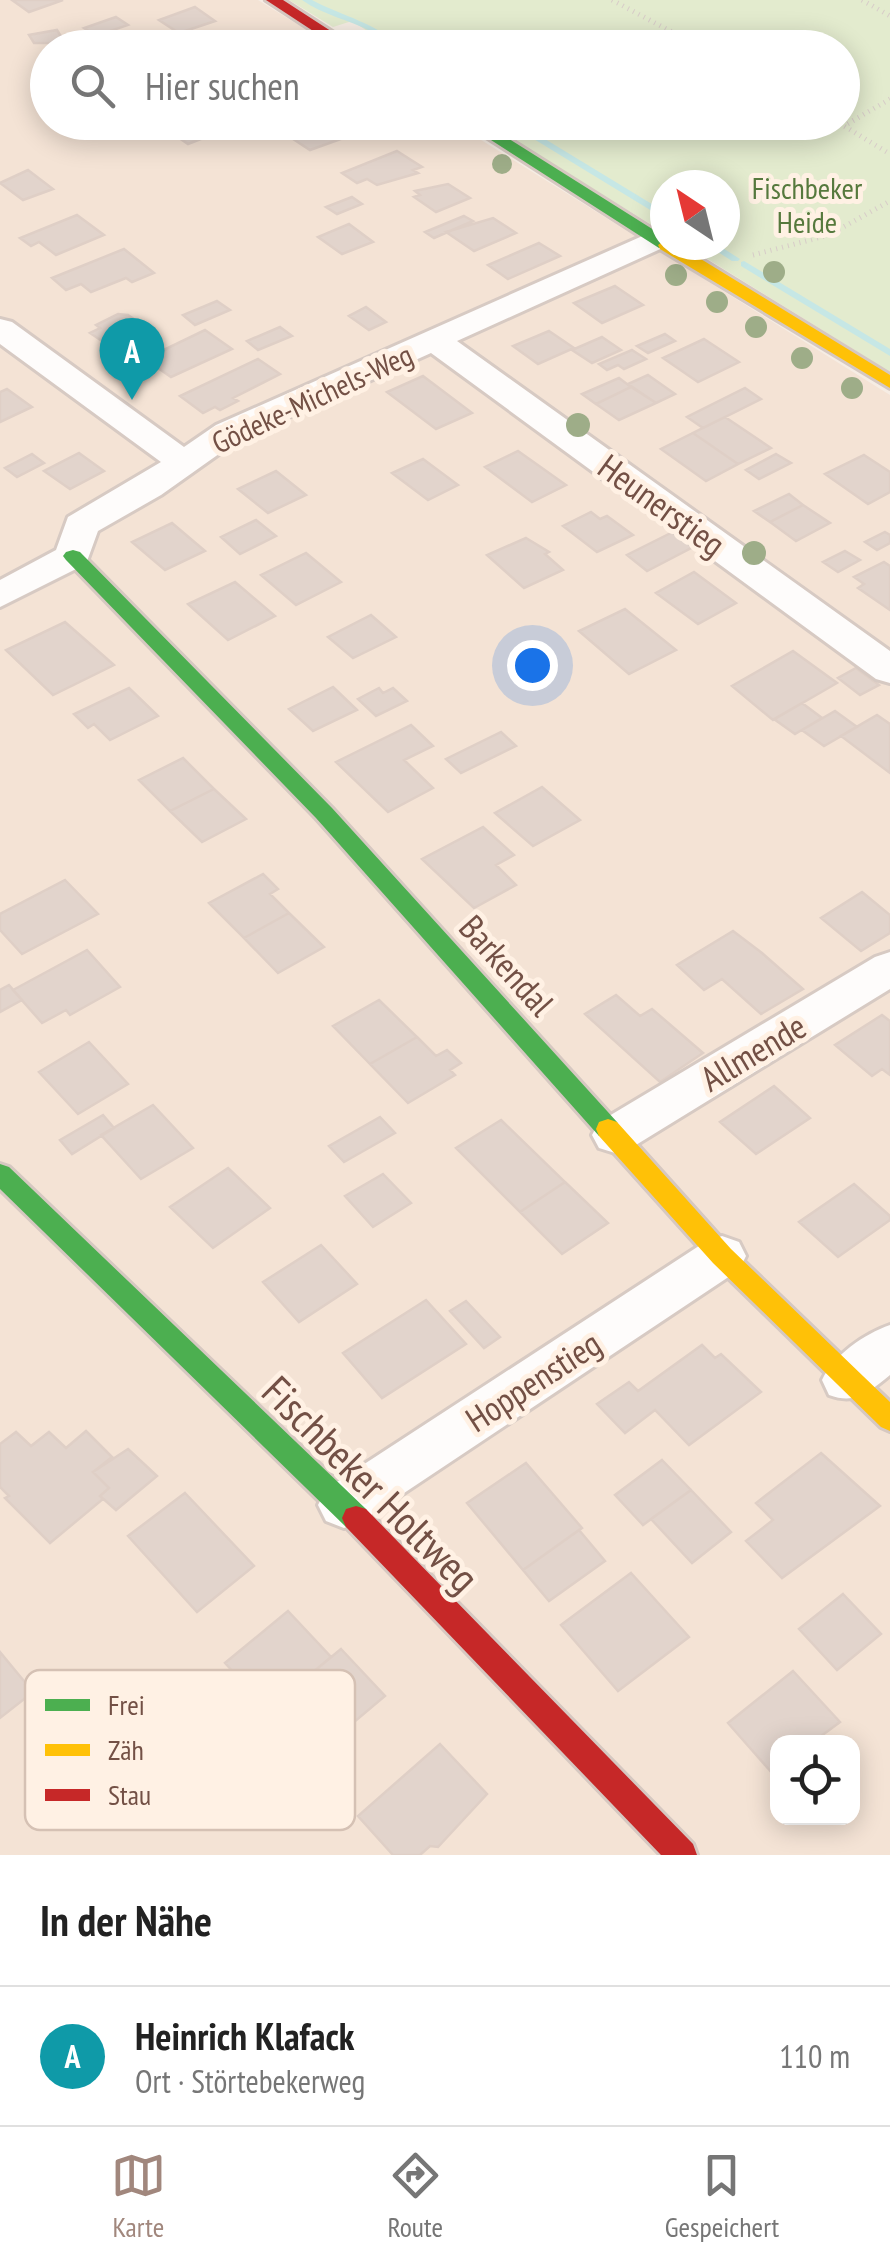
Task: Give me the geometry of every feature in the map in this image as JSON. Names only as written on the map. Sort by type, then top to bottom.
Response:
[{"type":"street","points":[[274,0],[322,30]]},
{"type":"street","points":[[499,140],[650,235]]},
{"type":"street","name":"Gödeke-Michels-Weg","points":[[73,556],[81,525],[149,487],[228,432],[650,248]]},
{"type":"street","points":[[690,260],[890,383]]},
{"type":"street","points":[[0,329],[183,462]]},
{"type":"street","name":"Heunerstieg","points":[[434,340],[890,670]]},
{"type":"street","points":[[0,595],[73,556]]},
{"type":"street","name":"Barkendal","points":[[73,556],[324,812],[722,1256],[890,1419]]},
{"type":"street","name":"Allmende","points":[[614,1135],[890,968]]},
{"type":"street","name":"Fischbeker Holtweg","points":[[0,1174],[344,1505],[682,1855]]},
{"type":"street","name":"Hoppenstieg","points":[[344,1505],[722,1256]]},
{"type":"street","points":[[847,1380],[890,1346]]},
{"type":"path","points":[[612,0],[668,30]]},
{"type":"path","points":[[862,0],[890,16]]},
{"type":"path","points":[[860,114],[890,99]]},
{"type":"path","points":[[860,136],[890,154]]},
{"type":"path","points":[[712,273],[788,243],[829,235],[890,201]]},
{"type":"shaded area","points":[[0,0],[258,0],[307,30],[30,30],[30,140],[481,140],[650,245],[650,260],[674,260],[890,395],[890,1855],[0,1855]]},
{"type":"green space","name":"Fischbeker Heide","points":[[289,0],[890,0],[890,372],[709,260],[740,260],[740,170],[650,170],[650,224],[514,140],[860,140],[860,30],[366,30],[352,21],[333,27]]},
{"type":"building","points":[[12,0],[63,0],[29,12]]},
{"type":"building","points":[[195,7],[215,21],[174,30],[159,20]]},
{"type":"building","points":[[116,17],[128,25],[113,30],[84,28]]},
{"type":"building","points":[[295,140],[338,140],[310,150]]},
{"type":"building","points":[[397,151],[422,167],[413,170],[418,173],[377,185],[367,179],[357,183],[342,173]]},
{"type":"building","points":[[28,170],[53,189],[23,200],[0,183]]},
{"type":"building","points":[[448,184],[470,198],[436,212],[414,197],[420,195],[415,191]]},
{"type":"building","points":[[352,197],[362,204],[337,214],[326,207]]},
{"type":"building","points":[[77,215],[104,235],[56,255],[39,242],[31,246],[20,238]]},
{"type":"building","points":[[464,216],[473,221],[434,238],[425,232]]},
{"type":"building","points":[[493,218],[516,233],[474,251],[446,232]]},
{"type":"building","points":[[349,224],[373,242],[342,254],[318,237]]},
{"type":"building","points":[[539,243],[560,256],[508,279],[488,265]]},
{"type":"building","points":[[124,249],[154,273],[132,282],[126,278],[91,292],[81,284],[66,290],[52,278]]},
{"type":"building","points":[[615,286],[643,305],[602,323],[574,303]]},
{"type":"building","points":[[217,301],[230,310],[195,325],[183,315]]},
{"type":"building","points":[[366,307],[386,322],[369,330],[349,316]]},
{"type":"building","points":[[118,314],[128,315],[151,331],[114,349],[90,333],[100,328],[96,325]]},
{"type":"building","points":[[280,327],[292,336],[258,350],[247,341]]},
{"type":"building","points":[[205,330],[232,349],[171,377],[145,359]]},
{"type":"building","points":[[549,331],[574,348],[538,364],[513,346]]},
{"type":"building","points":[[665,334],[675,341],[648,353],[637,346]]},
{"type":"building","points":[[602,337],[621,350],[592,363],[572,350]]},
{"type":"building","points":[[704,339],[739,362],[698,382],[663,358]]},
{"type":"building","points":[[157,345],[165,350],[138,362],[130,356]]},
{"type":"building","points":[[632,350],[646,359],[624,369],[618,365],[607,370],[599,364]]},
{"type":"building","points":[[258,359],[280,374],[233,398],[238,401],[220,410],[215,407],[203,413],[180,396]]},
{"type":"building","points":[[648,375],[675,394],[656,403],[628,384]]},
{"type":"building","points":[[423,376],[472,413],[436,429],[387,392]]},
{"type":"building","points":[[619,378],[631,387],[596,404],[582,394]]},
{"type":"building","points":[[631,387],[656,403],[619,420],[596,404]]},
{"type":"building","points":[[745,388],[761,399],[703,428],[687,417]]},
{"type":"building","points":[[7,389],[32,407],[0,422],[0,392]]},
{"type":"building","points":[[725,417],[771,448],[738,464],[693,433]]},
{"type":"building","points":[[693,433],[738,464],[706,481],[661,449]]},
{"type":"building","points":[[518,451],[566,485],[532,502],[485,467]]},
{"type":"building","points":[[79,453],[104,471],[70,489],[44,471]]},
{"type":"building","points":[[32,454],[44,463],[17,477],[5,468]]},
{"type":"building","points":[[776,454],[791,463],[759,479],[746,470]]},
{"type":"building","points":[[864,455],[890,472],[890,492],[868,504],[825,474]]},
{"type":"building","points":[[423,459],[458,485],[428,500],[392,473]]},
{"type":"building","points":[[276,471],[306,495],[268,513],[238,489]]},
{"type":"building","points":[[789,494],[803,505],[770,522],[754,511]]},
{"type":"building","points":[[803,505],[830,523],[796,541],[770,522]]},
{"type":"building","points":[[591,512],[600,519],[607,516],[633,535],[597,552],[563,526]]},
{"type":"building","points":[[256,520],[276,536],[240,554],[221,537]]},
{"type":"building","points":[[172,523],[205,551],[165,570],[132,542]]},
{"type":"building","points":[[675,531],[695,546],[647,571],[627,555]]},
{"type":"building","points":[[885,532],[890,535],[890,543],[877,550],[865,542]]},
{"type":"building","points":[[526,538],[549,552],[545,554],[563,570],[524,588],[487,555]]},
{"type":"building","points":[[845,551],[860,560],[838,572],[823,562]]},
{"type":"building","points":[[306,553],[341,582],[296,605],[261,575]]},
{"type":"building","points":[[884,562],[890,566],[890,610],[858,588],[864,584],[854,577]]},
{"type":"building","points":[[694,572],[736,603],[698,624],[656,593]]},
{"type":"building","points":[[235,582],[275,616],[228,640],[188,604]]},
{"type":"building","points":[[625,609],[676,650],[629,674],[579,631]]},
{"type":"building","points":[[371,615],[396,637],[353,658],[328,637]]},
{"type":"building","points":[[65,622],[114,665],[53,695],[6,650]]},
{"type":"building","points":[[793,651],[837,683],[773,720],[732,686]]},
{"type":"building","points":[[856,668],[879,685],[860,695],[838,678]]},
{"type":"building","points":[[333,687],[357,710],[313,731],[289,709]]},
{"type":"building","points":[[129,688],[158,716],[110,740],[94,724],[88,728],[74,714]]},
{"type":"building","points":[[379,688],[383,693],[393,688],[407,701],[376,716],[358,699]]},
{"type":"building","points":[[802,703],[822,718],[795,734],[774,719]]},
{"type":"building","points":[[835,711],[857,727],[824,746],[802,730]]},
{"type":"building","points":[[877,715],[890,724],[890,773],[841,736]]},
{"type":"building","points":[[411,725],[433,746],[404,760],[433,788],[388,812],[336,762]]},
{"type":"building","points":[[501,732],[516,746],[461,773],[446,759]]},
{"type":"building","points":[[183,758],[214,789],[170,811],[139,780]]},
{"type":"building","points":[[542,787],[580,820],[533,846],[495,813]]},
{"type":"building","points":[[214,789],[246,819],[202,842],[170,811]]},
{"type":"building","points":[[483,827],[514,855],[496,865],[516,885],[474,908],[422,859]]},
{"type":"building","points":[[263,874],[278,889],[270,894],[289,913],[244,938],[209,903]]},
{"type":"building","points":[[65,880],[98,914],[22,954],[0,930],[0,914]]},
{"type":"building","points":[[862,892],[890,915],[890,933],[861,951],[821,918]]},
{"type":"building","points":[[289,913],[324,947],[278,973],[244,938]]},
{"type":"building","points":[[733,931],[803,989],[761,1014],[722,979],[704,990],[677,965]]},
{"type":"building","points":[[87,950],[120,987],[70,1015],[66,1010],[42,1023],[13,990]]},
{"type":"building","points":[[9,985],[22,1000],[0,1012],[0,990]]},
{"type":"building","points":[[616,995],[640,1016],[652,1009],[703,1053],[660,1082],[585,1014]]},
{"type":"building","points":[[379,1000],[417,1037],[370,1064],[333,1026]]},
{"type":"building","points":[[882,1015],[890,1021],[890,1075],[882,1069],[872,1076],[835,1045]]},
{"type":"building","points":[[417,1037],[436,1056],[447,1050],[461,1063],[450,1070],[455,1075],[408,1103],[370,1064]]},
{"type":"building","points":[[89,1042],[128,1084],[78,1114],[39,1072]]},
{"type":"building","points":[[774,1086],[810,1118],[756,1154],[720,1122]]},
{"type":"building","points":[[153,1105],[193,1148],[141,1179],[101,1135]]},
{"type":"building","points":[[103,1115],[114,1128],[72,1154],[60,1140]]},
{"type":"building","points":[[380,1117],[395,1133],[344,1162],[329,1146]]},
{"type":"building","points":[[501,1120],[565,1182],[520,1212],[456,1148]]},
{"type":"building","points":[[228,1168],[270,1208],[213,1248],[170,1207]]},
{"type":"building","points":[[383,1174],[411,1203],[373,1227],[345,1196]]},
{"type":"building","points":[[565,1182],[608,1223],[562,1254],[520,1212]]},
{"type":"building","points":[[854,1184],[890,1220],[838,1257],[799,1222]]},
{"type":"building","points":[[321,1245],[357,1284],[299,1322],[263,1282]]},
{"type":"building","points":[[426,1300],[466,1344],[382,1398],[343,1353]]},
{"type":"building","points":[[466,1301],[500,1337],[484,1348],[450,1311]]},
{"type":"building","points":[[702,1345],[715,1358],[721,1354],[761,1392],[689,1445],[655,1410],[625,1433],[597,1404],[629,1382],[638,1391]]},
{"type":"building","points":[[86,1431],[112,1457],[93,1472],[109,1488],[100,1496],[103,1499],[50,1543],[5,1498],[9,1496],[0,1487],[0,1444],[16,1432],[31,1446],[49,1432],[66,1448]]},
{"type":"building","points":[[128,1449],[157,1476],[116,1510],[100,1496],[109,1488],[93,1472]]},
{"type":"building","points":[[821,1453],[880,1506],[782,1578],[746,1541],[773,1520],[756,1503]]},
{"type":"building","points":[[662,1460],[691,1490],[643,1525],[615,1495]]},
{"type":"building","points":[[526,1463],[582,1528],[523,1570],[467,1503]]},
{"type":"building","points":[[691,1490],[731,1532],[692,1563],[651,1519]]},
{"type":"building","points":[[185,1493],[254,1566],[197,1612],[128,1536]]},
{"type":"building","points":[[579,1530],[605,1561],[549,1601],[523,1570]]},
{"type":"building","points":[[631,1573],[689,1637],[618,1691],[561,1625]]},
{"type":"building","points":[[843,1594],[881,1634],[837,1670],[799,1629]]},
{"type":"building","points":[[288,1611],[331,1657],[316,1670],[231,1670],[225,1663]]},
{"type":"building","points":[[341,1649],[385,1696],[355,1721],[355,1670],[316,1670]]},
{"type":"building","points":[[0,1652],[25,1682],[25,1698],[0,1718]]},
{"type":"building","points":[[793,1671],[840,1722],[822,1735],[770,1735],[770,1771],[728,1723]]},
{"type":"building","points":[[440,1744],[487,1794],[438,1847],[430,1846],[420,1855],[393,1855],[358,1816]]},
{"type":"waterway","points":[[306,0],[374,30]]},
{"type":"waterway","points":[[540,140],[650,207]]},
{"type":"waterway","points":[[744,264],[890,353]]},
{"type":"traffic: fast","points":[[499,140],[650,235]]},
{"type":"traffic: fast","points":[[73,556],[324,813],[608,1129]]},
{"type":"traffic: fast","points":[[0,1174],[356,1518]]},
{"type":"traffic: slow","points":[[690,260],[890,383]]},
{"type":"traffic: slow","points":[[608,1129],[722,1256],[890,1419]]},
{"type":"traffic: jam","points":[[273,0],[321,30]]},
{"type":"traffic: jam","points":[[356,1518],[682,1855]]},
{"type":"place","name":"Heinrich Klafack","points":[[132,400]]}]
